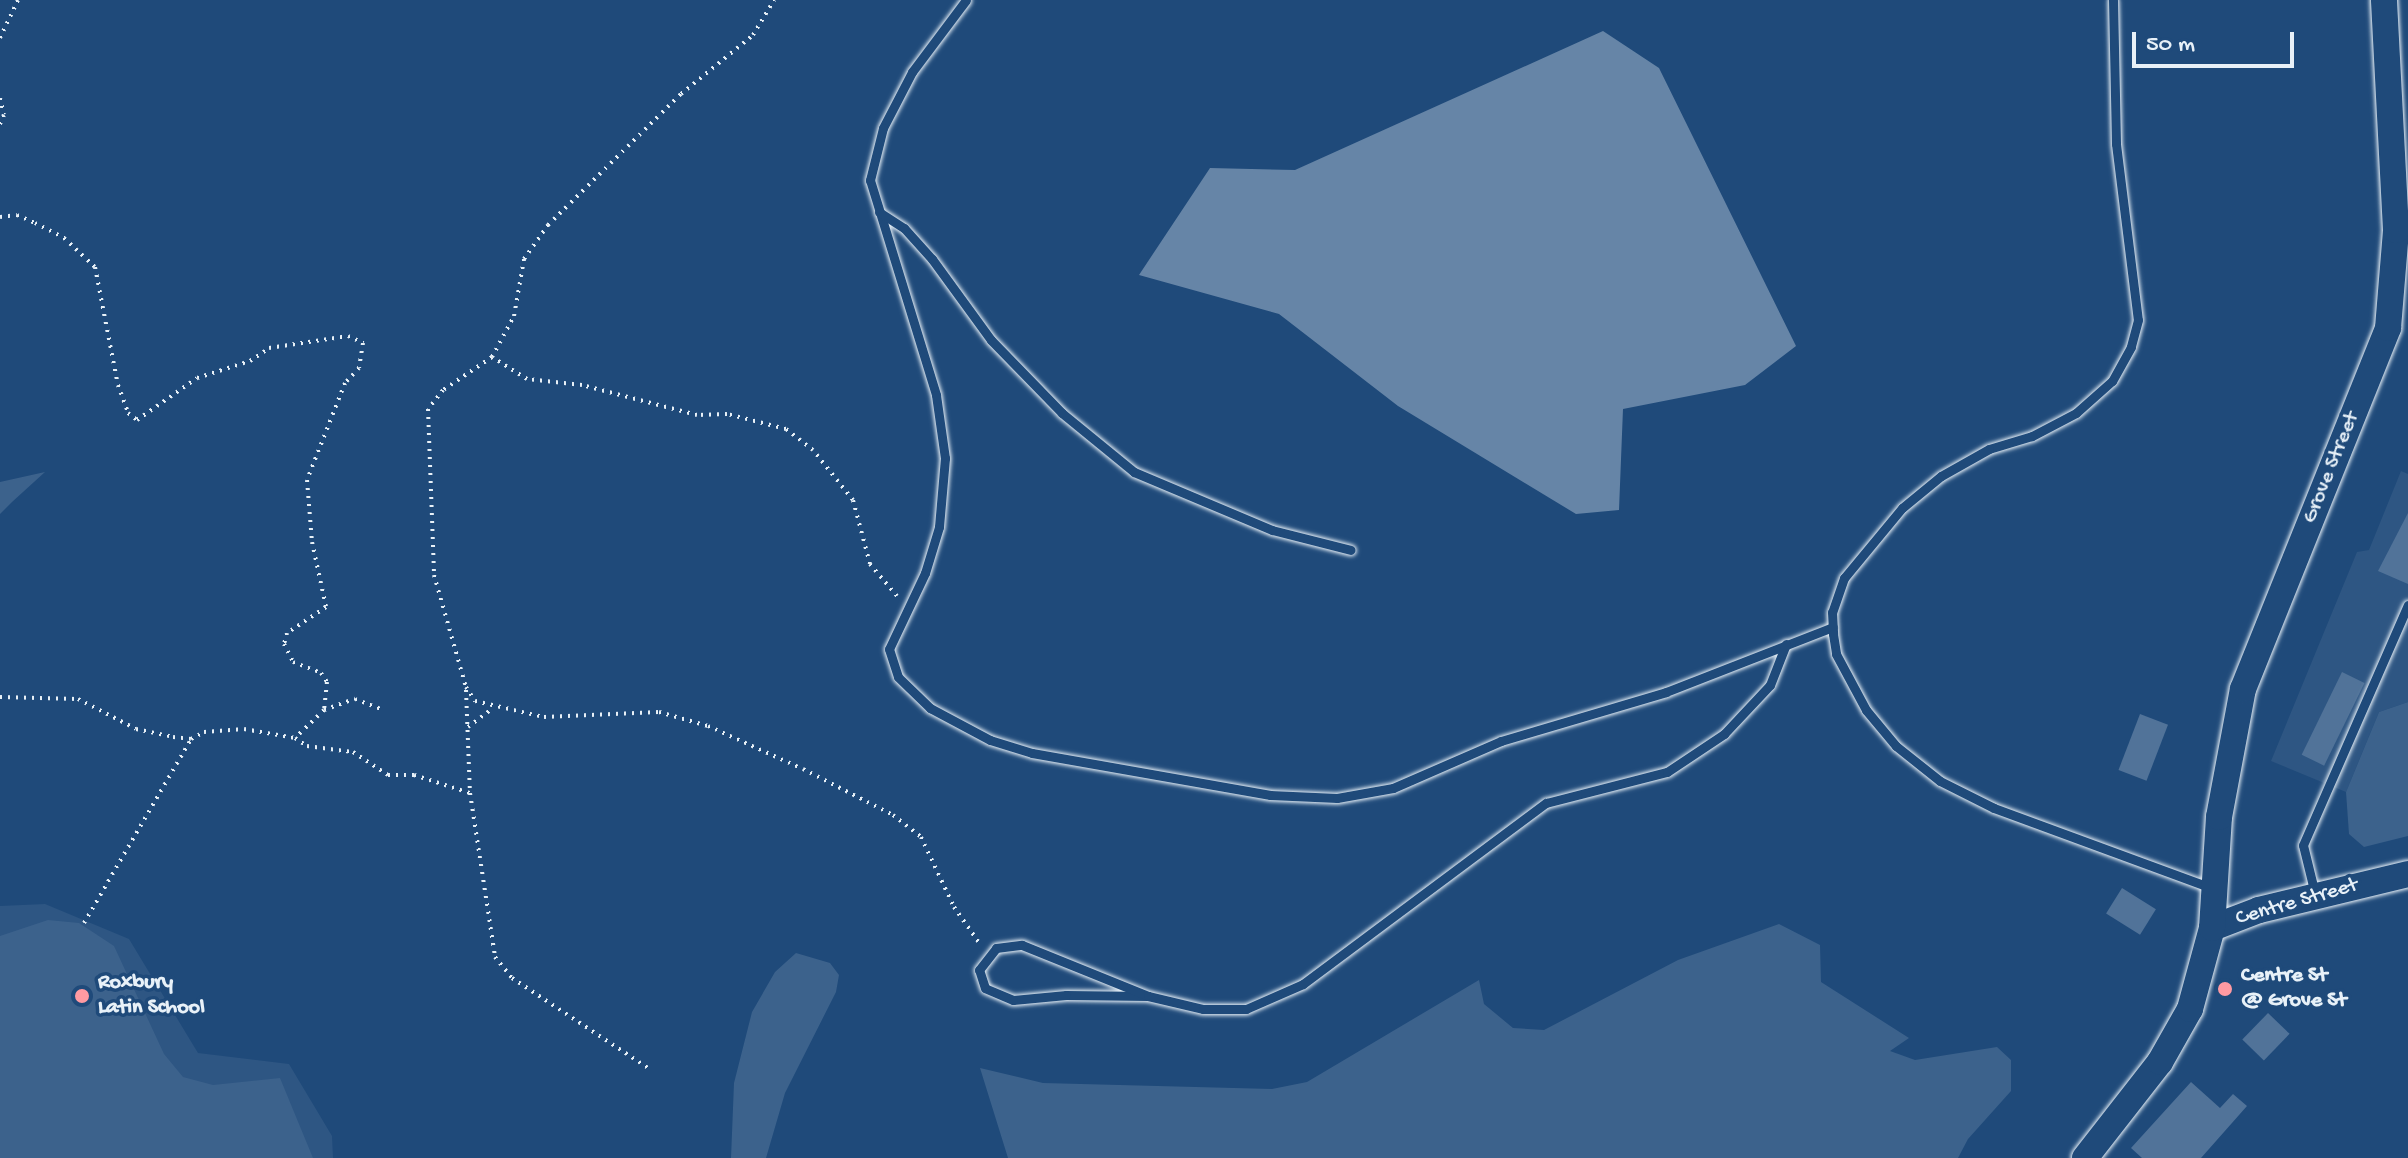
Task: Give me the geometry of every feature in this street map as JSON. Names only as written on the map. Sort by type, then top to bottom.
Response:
[{"type":"main road","name":"Grove Street","points":[[2212,928],[2211,888],[2226,769],[2243,689],[2359,405],[2391,309],[2396,230],[2384,0]]},
{"type":"main road","name":"Centre Street","points":[[2085,1158],[2160,1062],[2178,1031],[2190,1009],[2212,928],[2315,896],[2408,874]]},
{"type":"lane","points":[[966,0],[912,72],[883,128],[870,180],[936,395],[945,458],[939,527],[925,573],[906,607],[889,649],[891,663],[909,690],[956,724],[1032,753],[1270,795],[1337,798],[1393,788],[1501,741],[1666,692],[1833,627]]},
{"type":"lane","points":[[2113,0],[2116,144],[2138,320],[2131,347],[2112,381],[2076,413],[1977,456],[1941,476],[1902,508],[1844,578],[1836,595],[1833,627],[1836,654],[1866,710],[1896,746],[1940,781],[1994,808],[2211,888]]},
{"type":"lane","points":[[879,212],[904,228],[932,259],[991,340],[1052,403],[1134,472],[1272,530],[1351,550]]},
{"type":"lane","points":[[2315,896],[2303,845],[2408,605]]},
{"type":"lane","points":[[1148,996],[1066,995],[1037,1001],[995,996],[980,979],[988,956],[1006,944],[1022,945],[1148,996],[1203,1009],[1246,1009],[1303,984],[1546,803],[1667,772],[1724,734],[1770,685],[1786,644]]},
{"type":"path","points":[[0,38],[18,0]]},
{"type":"path","points":[[651,1070],[502,968],[493,946],[470,793],[466,687],[434,575],[436,529],[426,418],[443,390],[492,357],[514,316],[524,259],[548,225],[681,94],[745,43],[768,18],[774,0]]},
{"type":"path","points":[[0,98],[4,115],[0,124]]},
{"type":"path","points":[[0,217],[17,215],[64,238],[95,267],[118,385],[128,413],[137,420],[197,378],[250,361],[269,348],[348,336],[363,343],[359,368],[345,383],[307,480],[310,530],[326,607],[287,633],[284,644],[293,662],[321,673],[327,682],[324,710]]},
{"type":"path","points":[[492,357],[527,379],[582,385],[697,415],[727,414],[786,429],[813,450],[853,500],[870,564],[906,607]]},
{"type":"path","points":[[466,687],[475,701],[494,709],[544,717],[608,711],[676,715],[865,800],[921,837],[954,907],[988,956]]},
{"type":"path","points":[[0,697],[78,699],[136,729],[191,739]]},
{"type":"path","points":[[295,738],[324,710],[355,699],[381,709]]},
{"type":"path","points":[[466,731],[474,718],[494,709]]},
{"type":"path","points":[[84,923],[191,739],[204,732],[244,729],[295,738],[307,746],[353,752],[388,775],[414,775],[470,793]]},
{"type":"shaded area","points":[[1603,31],[1659,68],[1796,346],[1745,385],[1623,409],[1619,510],[1576,514],[1398,406],[1279,314],[1139,275],[1210,168],[1295,170]]},
{"type":"shaded area","points":[[2401,471],[2408,474],[2408,702],[2379,712],[2346,792],[2271,761],[2357,552],[2369,550]]},
{"type":"shaded area","points":[[45,472],[12,502],[0,514],[0,482]]},
{"type":"shaded area","points":[[2408,702],[2408,836],[2364,847],[2349,834],[2346,792],[2379,712]]},
{"type":"shaded area","name":"Roxbury Latin School","points":[[45,904],[129,939],[198,1053],[289,1064],[332,1136],[333,1158],[0,1158],[0,906]]},
{"type":"shaded area","name":"Roxbury Latin School","points":[[48,920],[79,923],[114,946],[164,1054],[183,1077],[213,1085],[280,1078],[313,1158],[0,1158],[0,936]]},
{"type":"shaded area","points":[[1779,924],[1820,945],[1821,982],[1909,1038],[1890,1051],[1915,1060],[1997,1047],[2011,1060],[2011,1091],[1968,1139],[1958,1158],[1008,1158],[980,1068],[1043,1083],[1272,1089],[1307,1082],[1479,980],[1484,1004],[1513,1028],[1544,1030],[1678,960]]},
{"type":"shaded area","points":[[796,953],[830,963],[839,975],[836,992],[785,1093],[766,1158],[731,1158],[734,1083],[752,1012],[775,972]]},
{"type":"building","points":[[2408,513],[2408,584],[2378,571]]},
{"type":"building","points":[[2342,672],[2364,683],[2324,766],[2302,755]]},
{"type":"building","points":[[2140,714],[2168,725],[2147,781],[2118,770]]},
{"type":"building","points":[[2122,888],[2156,909],[2140,935],[2106,913]]},
{"type":"building","points":[[2268,1013],[2290,1034],[2264,1060],[2242,1040]]},
{"type":"building","points":[[2191,1082],[2220,1108],[2233,1094],[2247,1106],[2201,1158],[2142,1158],[2131,1148]]},
{"type":"place","name":"Centre St @ Grove St","points":[[2225,989]]},
{"type":"place","name":"Roxbury Latin School","points":[[82,996]]}]
